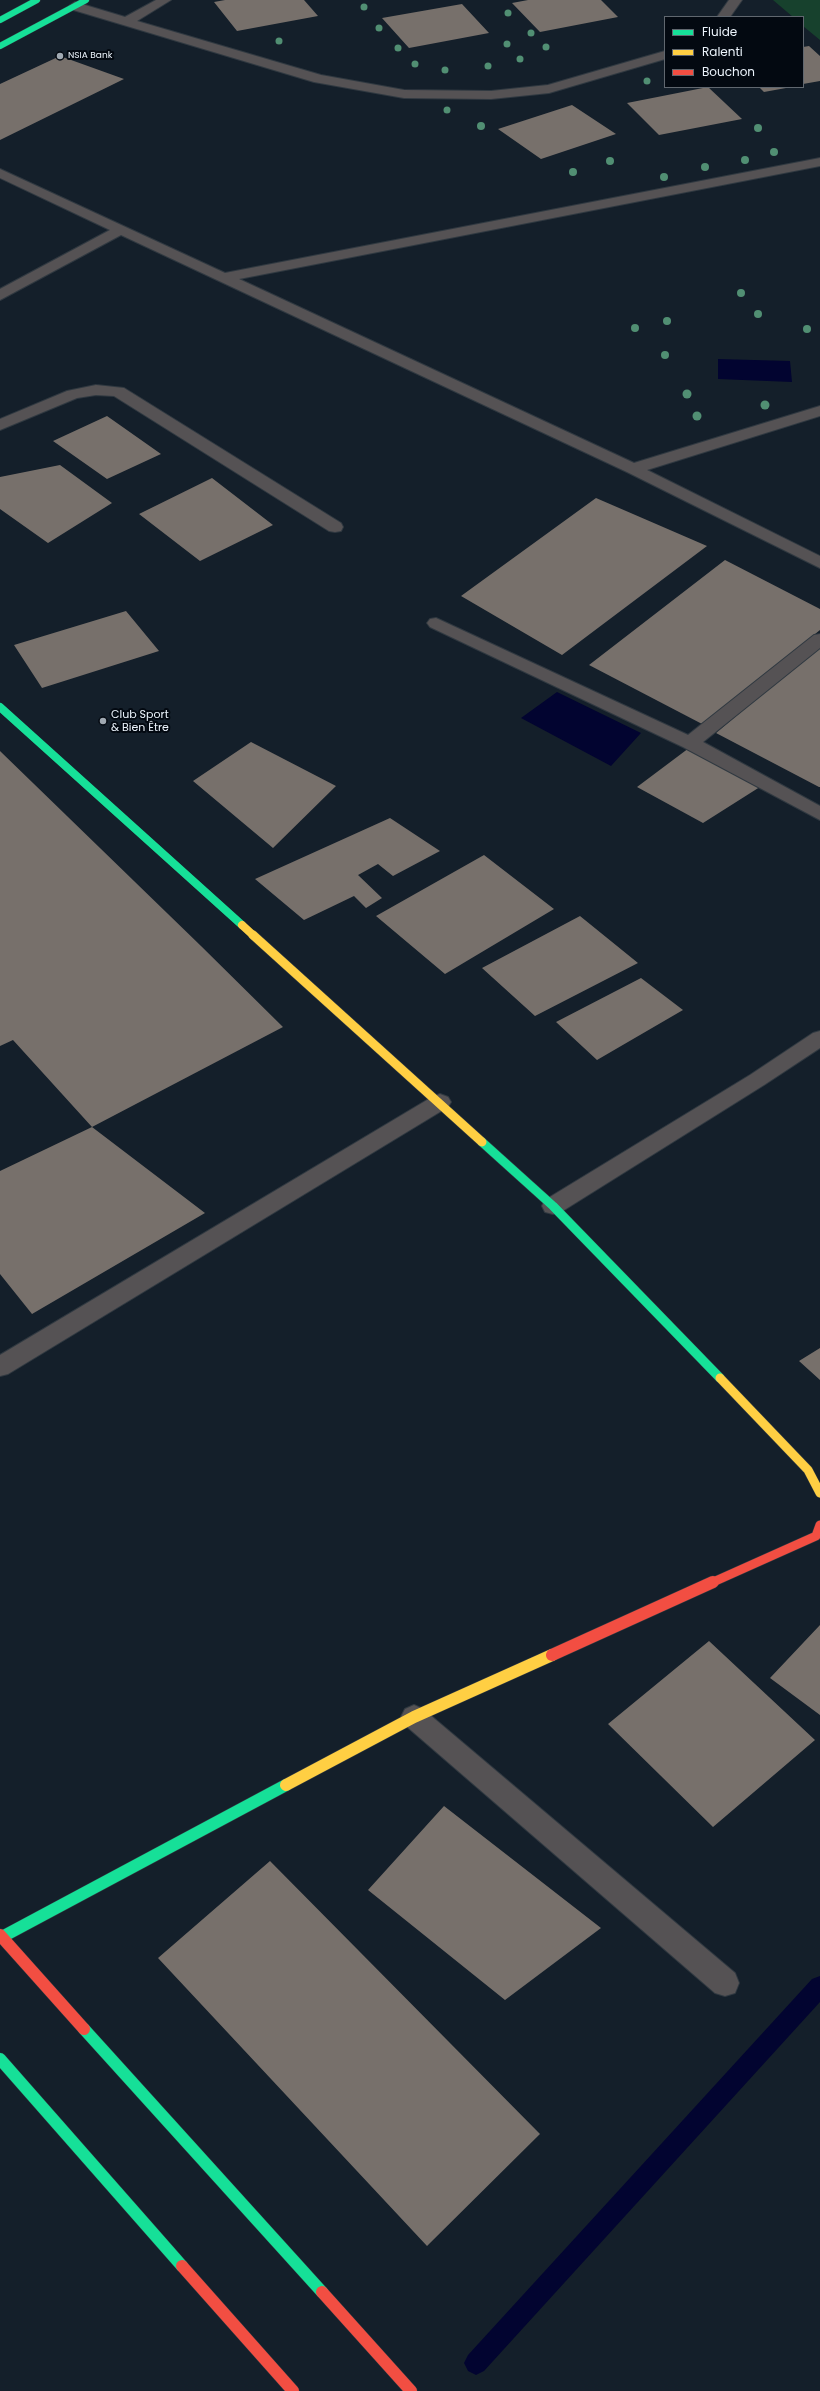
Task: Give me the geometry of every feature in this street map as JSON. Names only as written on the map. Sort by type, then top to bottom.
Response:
[{"type":"main road","points":[[0,20],[37,0]]},
{"type":"main road","points":[[0,46],[80,3]]},
{"type":"main road","points":[[0,707],[440,1102],[553,1206],[808,1470],[820,1493]]},
{"type":"main road","points":[[411,2391],[1,1936],[414,1716],[816,1536],[820,1525]]},
{"type":"main road","points":[[0,2060],[293,2391]]},
{"type":"street","points":[[127,22],[165,0]]},
{"type":"street","points":[[724,16],[736,0]]},
{"type":"street","points":[[80,3],[127,22],[319,79],[404,94],[491,95],[549,89],[664,56]]},
{"type":"street","points":[[226,277],[820,162]]},
{"type":"street","points":[[0,173],[226,277],[633,469],[820,563]]},
{"type":"street","points":[[0,295],[122,229]]},
{"type":"street","points":[[0,425],[73,394],[96,390],[118,391],[335,527]]},
{"type":"street","points":[[633,469],[820,411]]},
{"type":"street","points":[[436,623],[690,743],[820,814]]},
{"type":"street","points":[[690,743],[820,639]]},
{"type":"street","points":[[553,1206],[757,1080],[820,1038]]},
{"type":"street","points":[[0,1367],[440,1102]]},
{"type":"street","points":[[414,1716],[725,1983]]},
{"type":"green space","points":[[773,0],[820,0],[820,40],[804,27],[804,16],[792,16]]},
{"type":"water","points":[[718,359],[790,361],[792,382],[718,379]]},
{"type":"water","points":[[557,692],[641,733],[611,766],[521,718]]},
{"type":"building","points":[[225,0],[304,0],[318,16],[237,31],[214,2]]},
{"type":"building","points":[[528,0],[601,0],[618,17],[540,32],[512,3]]},
{"type":"building","points":[[462,4],[489,33],[409,48],[382,18]]},
{"type":"building","points":[[809,46],[820,56],[820,81],[804,84],[804,47]]},
{"type":"building","points":[[60,56],[124,79],[0,140],[0,84]]},
{"type":"building","points":[[709,88],[742,119],[659,135],[627,103]]},
{"type":"building","points":[[760,88],[786,88],[764,92]]},
{"type":"building","points":[[572,105],[616,134],[541,159],[498,129]]},
{"type":"building","points":[[107,416],[161,454],[107,479],[53,441]]},
{"type":"building","points":[[60,465],[112,503],[48,543],[0,509],[0,477]]},
{"type":"building","points":[[212,478],[273,525],[200,561],[139,514]]},
{"type":"building","points":[[596,498],[707,546],[562,655],[461,596]]},
{"type":"building","points":[[725,560],[820,609],[820,630],[704,725],[589,665]]},
{"type":"building","points":[[126,611],[159,651],[42,688],[14,645]]},
{"type":"building","points":[[820,645],[820,787],[819,787],[716,733]]},
{"type":"building","points":[[251,742],[336,786],[273,848],[193,781]]},
{"type":"building","points":[[693,745],[763,785],[703,823],[637,787]]},
{"type":"building","points":[[0,751],[283,1027],[92,1127],[13,1040],[0,1046]]},
{"type":"building","points":[[390,818],[440,851],[393,876],[378,864],[358,875],[382,898],[366,908],[354,896],[304,920],[255,879]]},
{"type":"building","points":[[484,855],[554,909],[445,974],[376,916]]},
{"type":"building","points":[[580,916],[638,963],[535,1016],[482,968]]},
{"type":"building","points":[[641,978],[683,1010],[597,1060],[556,1022]]},
{"type":"building","points":[[92,1127],[205,1213],[32,1314],[0,1274],[0,1171]]},
{"type":"building","points":[[820,1348],[820,1380],[799,1361]]},
{"type":"building","points":[[820,1625],[820,1715],[770,1678]]},
{"type":"building","points":[[709,1641],[815,1740],[713,1827],[608,1724]]},
{"type":"building","points":[[444,1806],[601,1928],[505,2000],[368,1890]]},
{"type":"building","points":[[270,1861],[540,2134],[427,2246],[158,1958]]},
{"type":"waterway","points":[[476,2363],[820,1986]]},
{"type":"traffic: fast","points":[[0,20],[37,0]]},
{"type":"traffic: fast","points":[[0,46],[86,0]]},
{"type":"traffic: fast","points":[[0,707],[242,925]]},
{"type":"traffic: fast","points":[[482,1142],[553,1206],[720,1378]]},
{"type":"traffic: fast","points":[[2,1937],[286,1785]]},
{"type":"traffic: fast","points":[[84,2029],[322,2292]]},
{"type":"traffic: fast","points":[[0,2059],[182,2266]]},
{"type":"traffic: slow","points":[[242,925],[482,1142]]},
{"type":"traffic: slow","points":[[720,1378],[808,1470],[820,1493]]},
{"type":"traffic: slow","points":[[286,1785],[414,1717],[552,1655]]},
{"type":"traffic: jam","points":[[552,1655],[816,1536],[820,1525]]},
{"type":"traffic: jam","points":[[0,1935],[84,2029]]},
{"type":"traffic: jam","points":[[182,2266],[293,2391]]},
{"type":"traffic: jam","points":[[322,2292],[411,2391]]},
{"type":"place","name":"NSIA Bank","points":[[60,56]]},
{"type":"place","name":"Club Sport & Bien Être","points":[[103,721]]}]
